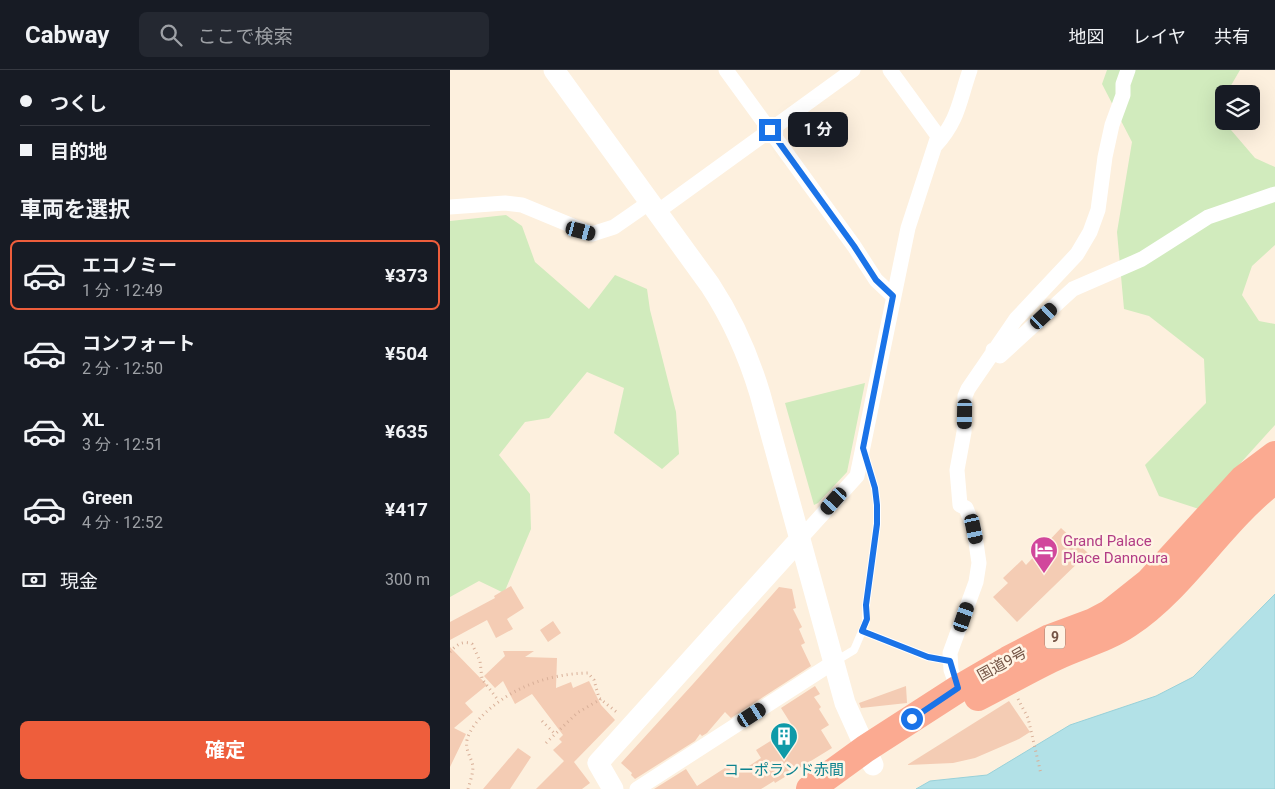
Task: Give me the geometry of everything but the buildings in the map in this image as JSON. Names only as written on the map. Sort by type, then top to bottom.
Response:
[{"type":"highway","name":"国道9号","points":[[840,789],[869,757],[958,688],[1050,638],[1093,622],[1133,596],[1149,582],[1243,479],[1275,456]]},
{"type":"highway","name":"国道9号","points":[[810,789],[964,704],[1056,656],[1095,641],[1128,624],[1165,592],[1257,494],[1275,480]]},
{"type":"street","points":[[554,70],[727,310],[749,358],[846,703],[869,757]]},
{"type":"street","points":[[726,70],[854,246],[876,280],[893,296]]},
{"type":"street","points":[[450,207],[505,203],[522,205],[592,234],[614,227],[653,207],[770,130],[853,70]]},
{"type":"street","points":[[614,789],[598,763],[857,476],[908,228],[938,136],[890,70]]},
{"type":"street","points":[[934,146],[946,134],[953,122],[962,102],[970,70]]},
{"type":"street","points":[[958,688],[950,661],[952,647],[976,582],[979,563],[974,529],[966,508],[960,505],[957,478],[958,459],[964,432],[965,396],[993,350],[1016,319],[1077,254],[1090,232],[1098,210],[1107,149],[1123,95],[1122,84],[1128,70]]},
{"type":"street","points":[[993,350],[1000,356],[1073,289],[1142,259],[1208,217],[1275,194]]},
{"type":"street","points":[[637,789],[834,662]]},
{"type":"lane","points":[[834,662],[854,650],[867,619],[866,605],[877,524],[877,505],[875,488],[863,448]]},
{"type":"lane","points":[[862,631],[928,657],[950,661]]},
{"type":"path","points":[[450,652],[461,643],[467,642],[472,644],[480,661],[482,678],[498,700]]},
{"type":"path","points":[[468,789],[472,766],[467,748],[467,740],[479,719],[498,700],[525,686],[548,678],[588,674],[594,680],[600,699],[632,726]]},
{"type":"path","points":[[1015,694],[1028,718],[1041,774]]},
{"type":"path","points":[[546,743],[577,712],[600,699]]},
{"type":"path","points":[[542,721],[555,734]]},
{"type":"green space","points":[[1107,70],[1240,70],[1231,85],[1215,85],[1215,130],[1231,130],[1255,158],[1275,167],[1275,245],[1252,266],[1242,295],[1259,321],[1275,324],[1275,425],[1199,509],[1159,496],[1145,465],[1206,403],[1204,359],[1149,316],[1124,309],[1117,232],[1132,142],[1102,84]]},
{"type":"green space","points":[[506,215],[522,226],[535,262],[589,309],[615,275],[647,289],[650,310],[676,412],[679,454],[662,469],[614,433],[624,388],[587,372],[549,418],[525,422],[499,455],[530,494],[531,529],[504,593],[479,581],[450,597],[450,221]]},
{"type":"green space","points":[[865,383],[847,472],[814,505],[785,403]]},
{"type":"water","points":[[1275,594],[1275,789],[916,789],[930,781],[987,775],[1070,725],[1156,696],[1193,677]]},
{"type":"place","name":"Grand Palace Place Dannoura","points":[[1044,574]]},
{"type":"place","name":"コーポランド赤間","points":[[784,760]]},
{"type":"route","points":[[770,130],[854,246],[876,280],[893,296],[863,448],[876,493],[877,524],[866,605],[867,619],[862,631],[938,661],[950,661],[951,670],[958,688],[912,719]]}]
